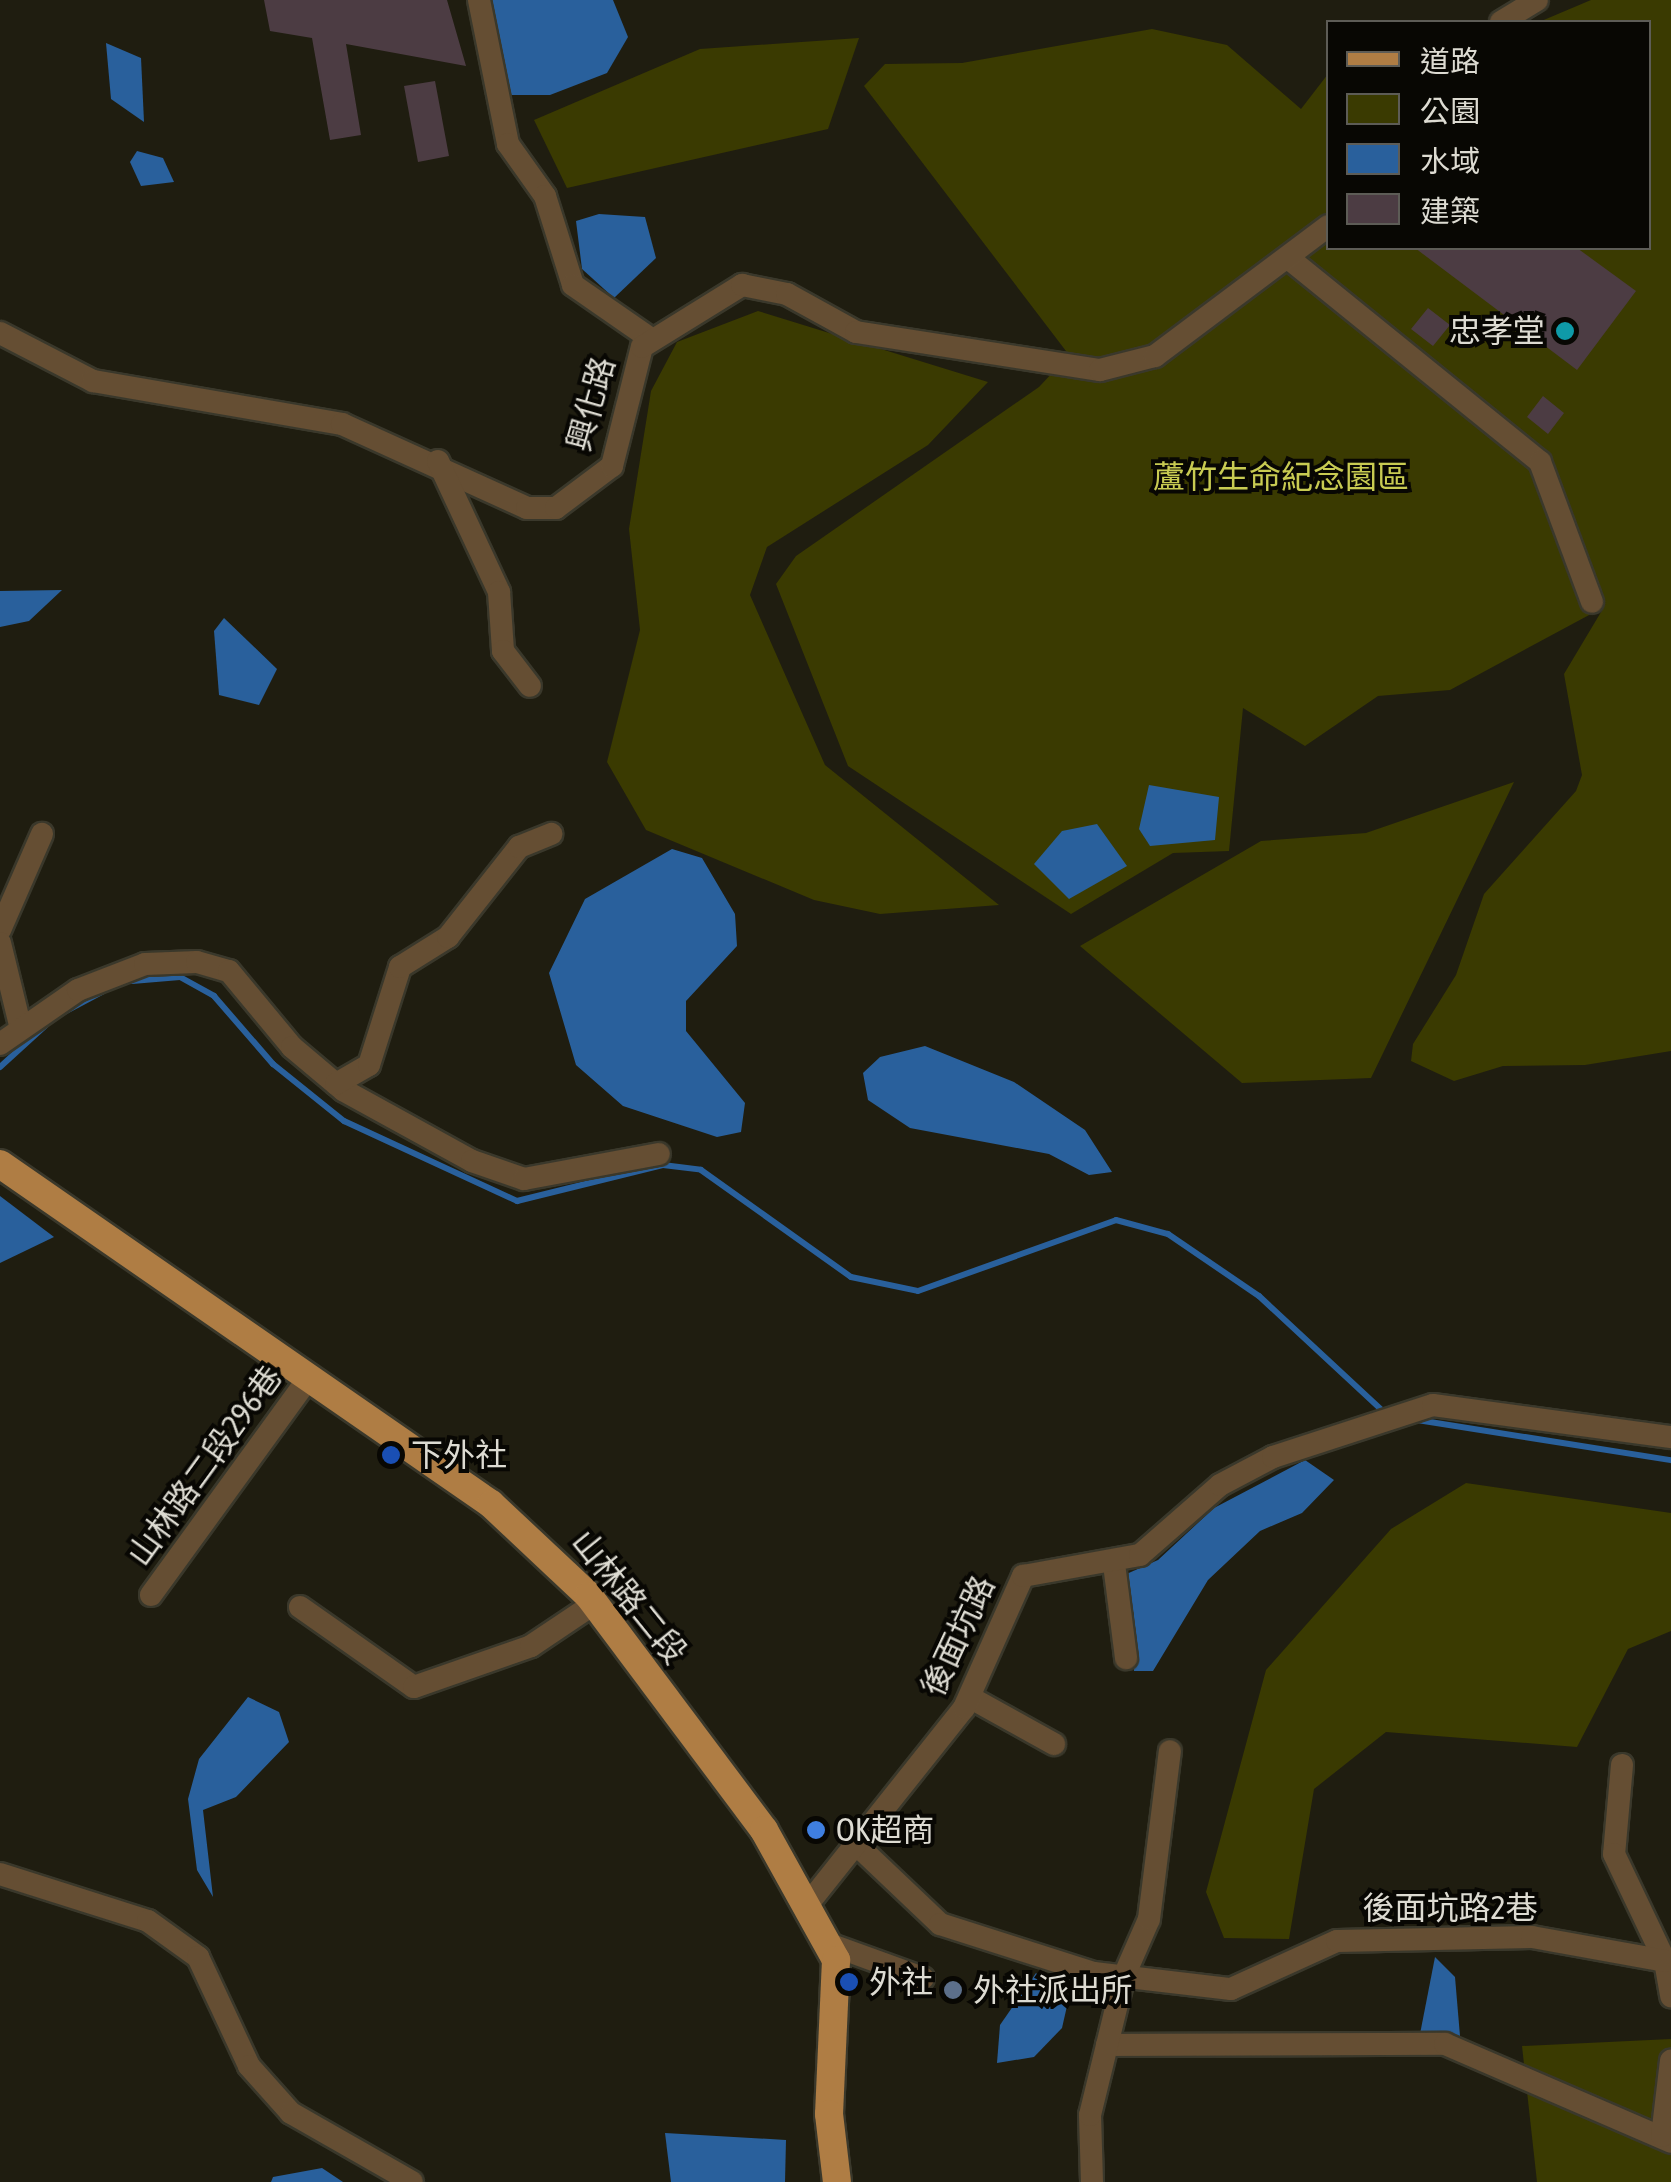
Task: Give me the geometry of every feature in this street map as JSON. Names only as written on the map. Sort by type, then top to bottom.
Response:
[{"type":"main road","name":"山林路二段","points":[[0,1164],[492,1504],[595,1604],[808,1904],[829,1944],[840,1985],[829,2114],[838,2182]]},
{"type":"street","points":[[479,0],[508,144],[545,196],[573,285],[650,339]]},
{"type":"street","points":[[1504,20],[1537,0]]},
{"type":"street","name":"興化路","points":[[0,333],[93,381],[342,424],[438,461],[528,508],[556,508],[590,491],[612,466],[632,366],[650,339],[713,297],[761,284],[856,332],[1100,370],[1154,356],[1292,261],[1326,228]]},
{"type":"street","points":[[1292,261],[1540,462],[1592,602]]},
{"type":"street","points":[[438,461],[499,592],[503,651],[530,686]]},
{"type":"street","points":[[0,930],[42,834]]},
{"type":"street","points":[[336,1084],[369,1065],[400,966],[448,937],[519,847],[552,834]]},
{"type":"street","points":[[0,943],[20,1025]]},
{"type":"street","points":[[0,1044],[20,1025],[146,964],[197,962],[229,971],[336,1084],[472,1161],[524,1179],[658,1154]]},
{"type":"street","name":"山林路二段296巷","points":[[151,1595],[310,1376]]},
{"type":"street","name":"後面坑路","points":[[808,1904],[971,1698],[1024,1576],[1114,1564],[1155,1547],[1220,1485],[1273,1457],[1394,1424],[1424,1408],[1671,1437]]},
{"type":"street","points":[[1114,1564],[1126,1658]]},
{"type":"street","points":[[300,1607],[414,1687],[531,1646],[595,1604]]},
{"type":"street","points":[[971,1698],[1054,1744]]},
{"type":"street","points":[[1092,2182],[1090,2115],[1124,1976],[1149,1919],[1170,1751]]},
{"type":"street","points":[[1622,1765],[1614,1854],[1665,1961],[1671,1996]]},
{"type":"street","name":"後面坑路2巷","points":[[856,1844],[940,1924],[1124,1976],[1230,1988],[1337,1941],[1532,1937],[1665,1961]]},
{"type":"street","points":[[0,1874],[148,1921],[198,1957],[249,2066],[292,2113],[412,2182]]},
{"type":"street","points":[[829,1944],[922,1978]]},
{"type":"street","points":[[1107,2045],[1445,2044],[1667,2139],[1671,2061]]},
{"type":"green space","name":"蘆竹生命紀念園區","points":[[1591,0],[1671,0],[1671,1051],[1585,1065],[1503,1066],[1454,1081],[1411,1061],[1413,1044],[1456,975],[1484,894],[1576,791],[1582,775],[1564,674],[1604,607],[1450,690],[1378,696],[1305,746],[1243,708],[1229,851],[1173,853],[1071,914],[848,766],[776,584],[796,556],[1039,387],[1069,355],[864,86],[885,64],[962,63],[1152,29],[1227,45],[1301,109],[1326,77],[1326,250],[1651,250],[1651,20],[1544,20]]},
{"type":"green space","points":[[859,38],[828,129],[567,188],[534,120],[700,49]]},
{"type":"green space","points":[[758,311],[988,382],[928,445],[767,547],[750,595],[825,765],[999,905],[880,914],[814,900],[646,830],[607,762],[640,630],[629,529],[651,391],[677,342]]},
{"type":"green space","points":[[1514,782],[1371,1078],[1242,1083],[1080,946],[1261,841],[1366,833]]},
{"type":"green space","points":[[1466,1483],[1671,1513],[1671,1631],[1628,1649],[1577,1747],[1386,1732],[1314,1789],[1289,1939],[1224,1938],[1206,1892],[1266,1670],[1391,1529]]},
{"type":"green space","points":[[1671,2039],[1671,2182],[1537,2182],[1522,2046]]},
{"type":"water","points":[[489,0],[613,0],[628,37],[607,73],[550,95],[509,95]]},
{"type":"water","points":[[106,43],[141,58],[144,122],[111,99]]},
{"type":"water","points":[[137,151],[163,158],[174,182],[141,186],[130,162]]},
{"type":"water","points":[[599,214],[645,217],[656,258],[614,298],[582,269],[576,221]]},
{"type":"water","points":[[62,590],[29,621],[0,627],[0,591]]},
{"type":"water","points":[[224,618],[277,669],[259,705],[219,695],[214,631]]},
{"type":"water","points":[[1149,785],[1219,797],[1215,840],[1150,846],[1139,829]]},
{"type":"water","points":[[1097,824],[1127,866],[1069,899],[1034,864],[1062,831]]},
{"type":"water","points":[[672,849],[702,858],[735,914],[737,946],[686,1001],[686,1031],[745,1103],[741,1132],[717,1137],[623,1106],[576,1065],[549,973],[585,899]]},
{"type":"water","points":[[925,1046],[1014,1082],[1085,1130],[1112,1172],[1089,1175],[1049,1154],[910,1128],[868,1100],[863,1073],[880,1057]]},
{"type":"water","points":[[0,1196],[54,1237],[0,1263]]},
{"type":"water","points":[[1305,1460],[1334,1480],[1302,1513],[1260,1531],[1208,1580],[1153,1671],[1134,1671],[1134,1615],[1122,1576],[1158,1560],[1214,1508]]},
{"type":"water","points":[[248,1697],[279,1712],[289,1742],[236,1797],[203,1810],[213,1897],[197,1870],[188,1799],[199,1759]]},
{"type":"water","points":[[1435,1957],[1455,1977],[1460,2036],[1420,2034]]},
{"type":"water","points":[[1036,1973],[1067,2006],[1062,2028],[1034,2057],[997,2063],[1000,2025]]},
{"type":"water","points":[[665,2133],[786,2140],[785,2182],[671,2182]]},
{"type":"water","points":[[322,2168],[343,2182],[271,2182],[273,2177]]},
{"type":"building","points":[[264,0],[447,0],[466,66],[346,44],[361,135],[330,140],[312,38],[270,31]]},
{"type":"building","points":[[435,81],[449,156],[418,162],[404,86]]},
{"type":"building","name":"忠孝堂","points":[[1418,250],[1580,250],[1636,291],[1577,370]]},
{"type":"building","points":[[1428,308],[1450,325],[1433,346],[1411,329]]},
{"type":"building","points":[[1543,396],[1564,413],[1548,434],[1527,417]]},
{"type":"waterway","points":[[132,981],[180,977],[214,996],[273,1064],[344,1121],[517,1201],[663,1165],[701,1170],[851,1277],[918,1291],[1116,1220],[1168,1234],[1259,1296],[1384,1412]]},
{"type":"waterway","points":[[64,1012],[102,992]]},
{"type":"waterway","points":[[0,1067],[46,1025]]},
{"type":"waterway","points":[[1411,1419],[1671,1460]]},
{"type":"place","name":"忠孝堂","points":[[1565,331]]},
{"type":"place","name":"下外社","points":[[391,1455]]},
{"type":"place","name":"OK超商","points":[[816,1830]]},
{"type":"place","name":"外社","points":[[849,1982]]},
{"type":"place","name":"外社派出所","points":[[953,1990]]}]
